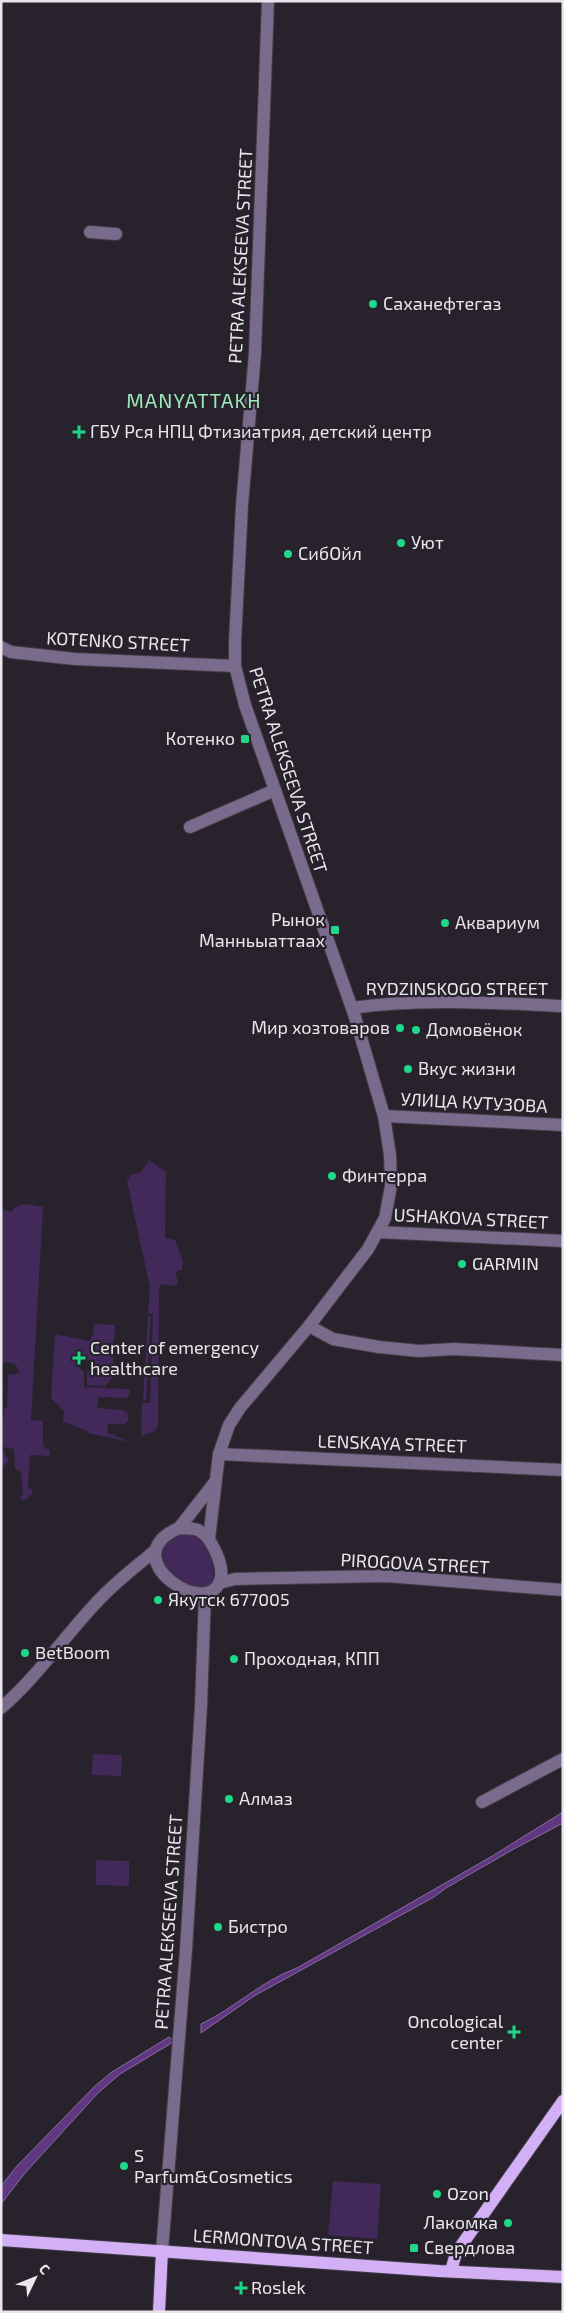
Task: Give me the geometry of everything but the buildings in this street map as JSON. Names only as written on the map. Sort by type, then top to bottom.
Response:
[{"type":"main road","points":[[451,2271],[456,2253],[563,2101]]},
{"type":"main road","name":"LERMONTOVA STREET","points":[[1,2240],[563,2277]]},
{"type":"main road","points":[[159,2312],[162,2251]]},
{"type":"street","name":"PETRA ALEKSEEVA STREET","points":[[209,1539],[219,1454],[229,1425],[240,1408],[309,1326],[368,1249],[385,1218],[390,1186],[390,1155],[384,1116],[352,1008],[245,705],[234,666],[242,505],[255,353],[268,1]]},
{"type":"street","points":[[90,232],[116,234]]},
{"type":"street","name":"KOTENKO STREET","points":[[1,647],[11,652],[75,658],[234,666]]},
{"type":"street","points":[[190,827],[275,790]]},
{"type":"street","name":"RYDZINSKOGO STREET","points":[[352,1008],[382,1004],[563,1006]]},
{"type":"street","name":"УЛИЦА КУТУЗОВА","points":[[384,1116],[563,1125]]},
{"type":"street","name":"USHAKOVA STREET","points":[[378,1232],[563,1241]]},
{"type":"street","points":[[309,1326],[334,1339],[379,1347],[419,1351],[454,1349],[563,1355]]},
{"type":"street","name":"LENSKAYA STREET","points":[[219,1454],[563,1470]]},
{"type":"street","name":"PETRA ALEKSEEVA STREET","points":[[179,1528],[215,1482]]},
{"type":"street","points":[[1,1708],[36,1673],[96,1602],[116,1582],[156,1550],[161,1540],[179,1528],[198,1530],[209,1539],[221,1567],[235,1579]]},
{"type":"street","points":[[156,1550],[156,1561],[160,1570],[168,1579],[191,1593],[205,1594],[212,1590],[219,1582],[221,1567]]},
{"type":"street","points":[[139,1564],[148,1564],[160,1570]]},
{"type":"street","name":"PIROGOVA STREET","points":[[219,1582],[235,1579],[386,1576],[563,1590]]},
{"type":"street","name":"PETRA ALEKSEEVA STREET","points":[[162,2251],[187,1932],[201,1706],[205,1594]]},
{"type":"street","points":[[482,1802],[563,1759]]},
{"type":"shaded area","points":[[149,1160],[166,1172],[165,1238],[175,1240],[183,1262],[182,1270],[175,1272],[178,1282],[176,1286],[161,1284],[159,1291],[158,1425],[155,1431],[141,1436],[142,1403],[150,1403],[153,1314],[148,1314],[150,1287],[127,1181],[131,1175],[141,1172]]},
{"type":"shaded area","points":[[25,1204],[43,1207],[31,1420],[43,1421],[43,1446],[50,1451],[49,1456],[30,1455],[28,1488],[32,1489],[32,1495],[24,1500],[20,1498],[23,1494],[21,1472],[15,1468],[14,1449],[2,1447],[9,1462],[1,1467],[1,1419],[4,1417],[4,1409],[7,1407],[8,1374],[13,1375],[19,1372],[15,1364],[1,1363],[1,1209],[11,1212],[15,1207]]},
{"type":"shaded area","points":[[148,1316],[151,1316],[146,1400],[143,1400]]},
{"type":"shaded area","points":[[94,1324],[115,1325],[112,1378],[105,1386],[87,1385],[87,1372],[93,1368],[90,1360],[80,1360],[78,1367],[84,1372],[84,1387],[127,1389],[130,1391],[130,1395],[125,1398],[99,1397],[97,1408],[122,1410],[127,1413],[129,1419],[124,1424],[107,1424],[108,1433],[130,1442],[88,1433],[86,1430],[63,1422],[64,1411],[51,1398],[55,1334],[89,1341],[94,1333]]},
{"type":"shaded area","points":[[181,1534],[196,1537],[207,1549],[214,1575],[209,1585],[201,1588],[190,1586],[171,1572],[164,1562],[163,1552],[168,1542]]},
{"type":"shaded area","points":[[93,1754],[122,1755],[121,1776],[92,1775]]},
{"type":"shaded area","points":[[563,1812],[563,1823],[512,1850],[446,1888],[434,1897],[254,1996],[201,2033],[201,2024],[260,1987],[297,1968],[489,1858]]},
{"type":"shaded area","points":[[96,1860],[129,1861],[129,1886],[96,1885]]},
{"type":"shaded area","points":[[169,2037],[173,2040],[170,2044],[120,2074],[98,2093],[25,2173],[1,2204],[1,2186],[17,2166],[95,2086],[112,2072]]},
{"type":"shaded area","points":[[333,2181],[381,2184],[377,2239],[328,2235]]},
{"type":"place","name":"Саханефтегаз","points":[[373,304]]},
{"type":"place","name":"ГБУ Рся НПЦ Фтизиатрия, детский центр","points":[[79,432]]},
{"type":"place","name":"Уют","points":[[401,543]]},
{"type":"place","name":"СибОйл","points":[[288,554]]},
{"type":"place","name":"Котенко","points":[[245,739]]},
{"type":"place","name":"Аквариум","points":[[445,923]]},
{"type":"place","name":"Рынок Манньыаттаах","points":[[335,930]]},
{"type":"place","name":"Мир хозтоваров","points":[[400,1028]]},
{"type":"place","name":"Домовёнок","points":[[416,1030]]},
{"type":"place","name":"Вкус жизни","points":[[408,1069]]},
{"type":"place","name":"Финтерра","points":[[332,1176]]},
{"type":"place","name":"GARMIN","points":[[462,1264]]},
{"type":"place","name":"Center of emergency healthcare","points":[[79,1358]]},
{"type":"place","name":"Якутск 677005","points":[[158,1600]]},
{"type":"place","name":"BetBoom","points":[[25,1653]]},
{"type":"place","name":"Проходная, КПП","points":[[234,1659]]},
{"type":"place","name":"Алмаз","points":[[229,1799]]},
{"type":"place","name":"Бистро","points":[[218,1927]]},
{"type":"place","name":"Oncological center","points":[[514,2032]]},
{"type":"place","name":"S Parfum&Cosmetics","points":[[124,2166]]},
{"type":"place","name":"Ozon","points":[[437,2194]]},
{"type":"place","name":"Лакомка","points":[[508,2223]]},
{"type":"place","name":"Свердлова","points":[[414,2248]]},
{"type":"place","name":"Roslek","points":[[241,2288]]},
{"type":"district","name":"MANYATTAKH","points":[[194,401]]}]
